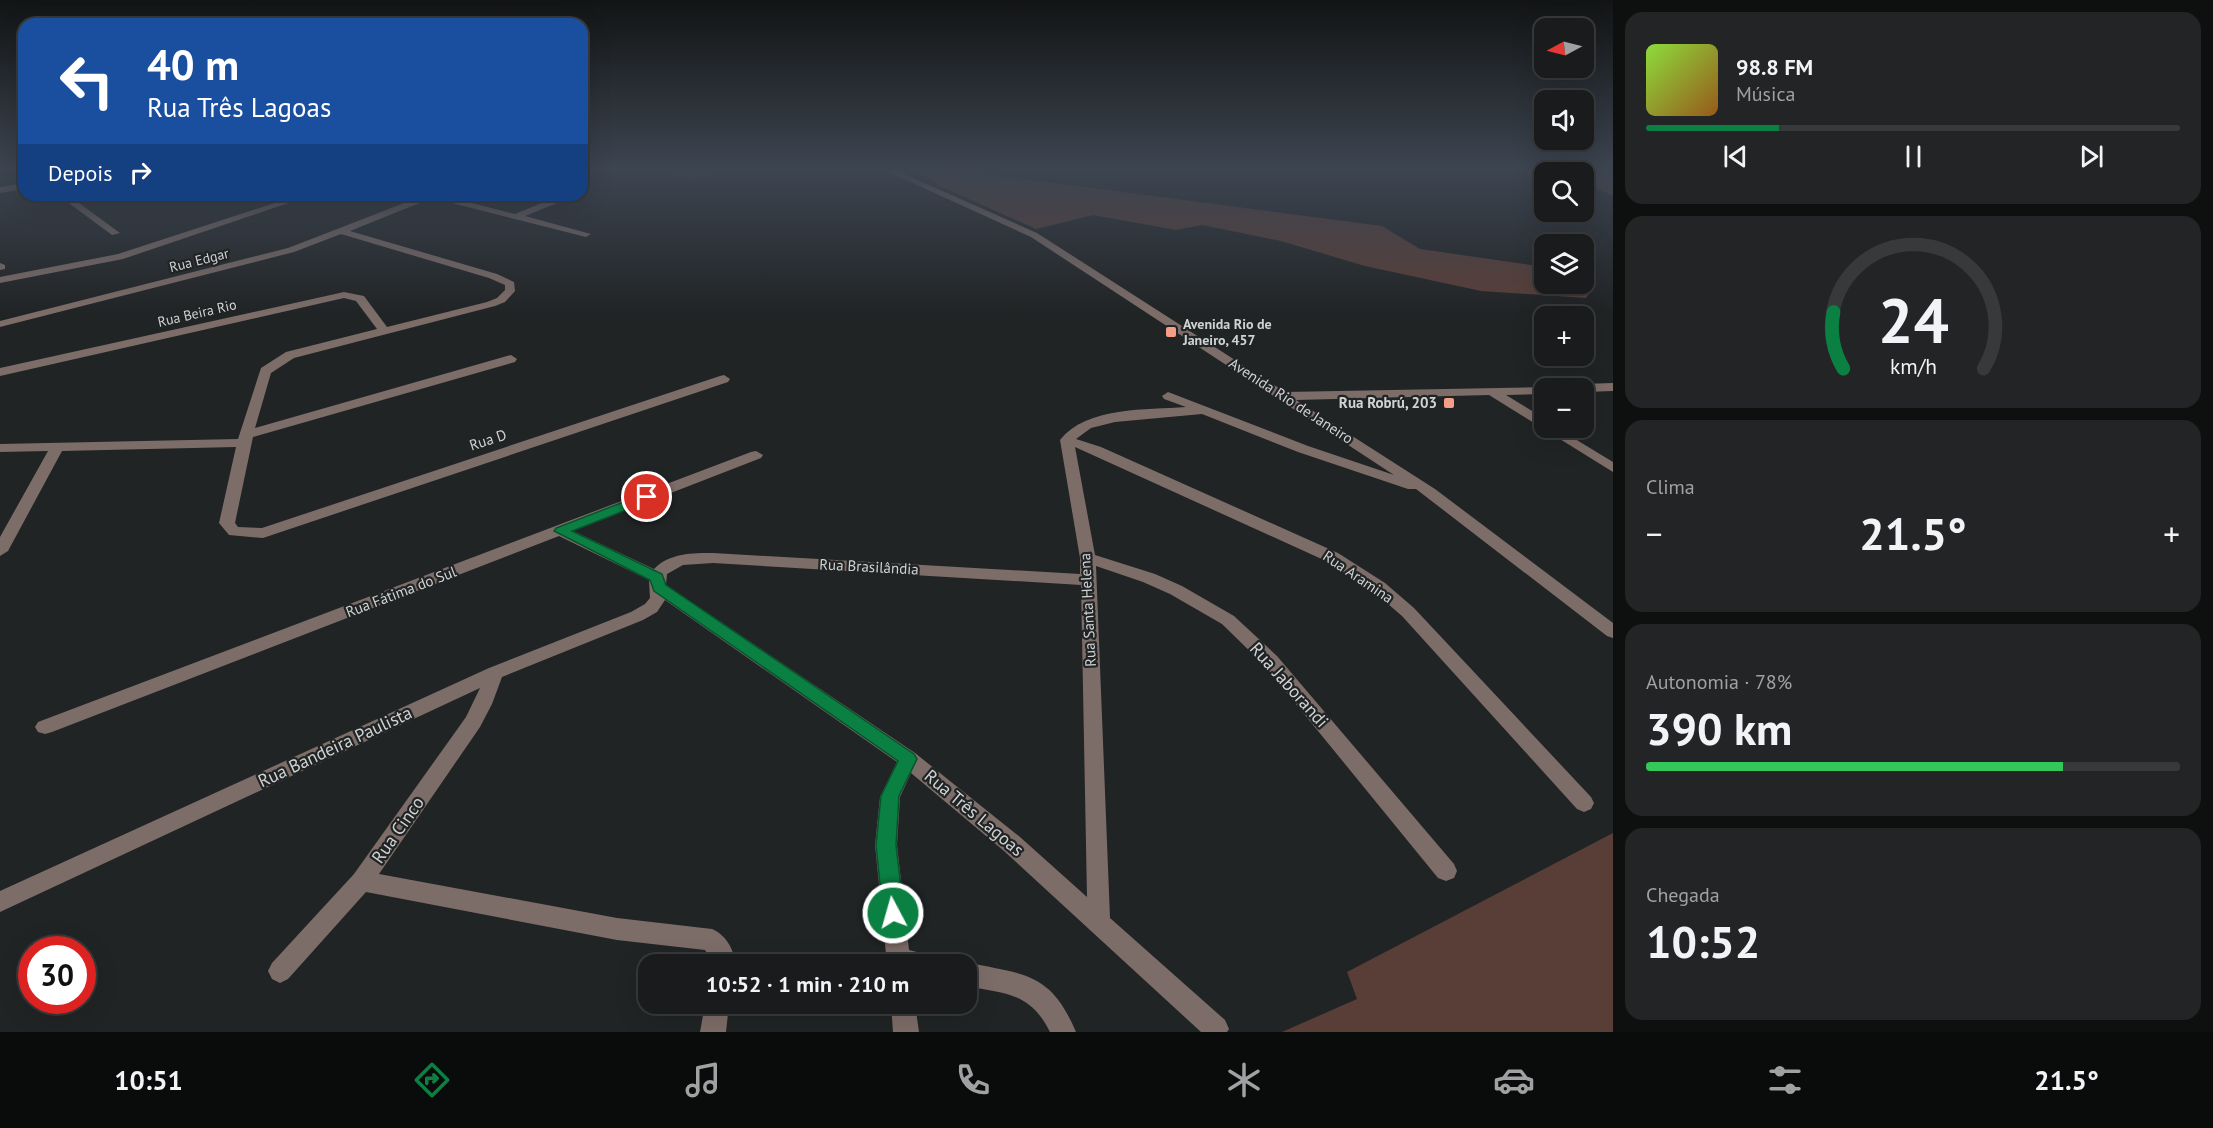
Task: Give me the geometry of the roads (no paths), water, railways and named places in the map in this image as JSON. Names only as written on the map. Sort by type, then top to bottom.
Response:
[{"type":"street","points":[[93,217],[115,233]]},
{"type":"street","points":[[0,280],[120,257],[241,217]]},
{"type":"street","name":"Rua Edgar","points":[[0,324],[291,250],[377,217]]},
{"type":"street","points":[[521,217],[586,234]]},
{"type":"street","name":"Avenida Rio de Janeiro","points":[[994,217],[1034,235],[1430,492],[1613,632]]},
{"type":"street","points":[[245,439],[261,378],[265,371],[290,355],[490,304],[506,296],[510,291],[510,284],[493,276],[342,231]]},
{"type":"street","name":"Rua Beira Rio","points":[[0,372],[344,295],[360,298],[386,332]]},
{"type":"street","points":[[0,448],[57,448],[245,439],[511,358]]},
{"type":"street","name":"Rua D","points":[[245,439],[227,524],[234,532],[263,533],[724,379]]},
{"type":"street","points":[[1594,388],[1613,387]]},
{"type":"street","points":[[1285,396],[1534,390]]},
{"type":"street","points":[[1493,392],[1534,418]]},
{"type":"street","points":[[1168,396],[1303,449],[1430,492]]},
{"type":"street","points":[[1067,440],[1089,424],[1107,420],[1202,410]]},
{"type":"street","points":[[1565,438],[1613,468]]},
{"type":"street","name":"Rua Santa Helena","points":[[1067,440],[1088,558],[1099,922]]},
{"type":"street","name":"Rua Aramina","points":[[1067,440],[1096,450],[1332,557],[1379,587],[1408,612],[1584,803]]},
{"type":"street","points":[[0,551],[57,448]]},
{"type":"street","name":"Rua Fátima do Sul","points":[[45,726],[756,455]]},
{"type":"street","name":"Rua Três Lagoas","points":[[561,531],[658,583],[908,759],[1012,844],[1216,1029]]},
{"type":"street","name":"Rua Brasilândia","points":[[658,583],[663,567],[676,561],[713,558],[1089,580]]},
{"type":"street","name":"Rua Jaborandi","points":[[1088,558],[1167,586],[1228,620],[1271,661],[1446,871]]},
{"type":"street","name":"Rua Bandeira Paulista","points":[[0,902],[495,673],[637,616],[651,608],[658,599],[658,583]]},
{"type":"street","name":"Rua Cinco","points":[[280,971],[362,881],[473,722],[495,673]]},
{"type":"street","points":[[897,954],[886,845],[890,796],[908,759]]},
{"type":"street","points":[[362,881],[617,929],[712,940],[721,954]]},
{"type":"street","points":[[977,976],[1027,987],[1050,1006],[1063,1032]]},
{"type":"street","points":[[713,1032],[716,1014]]},
{"type":"street","points":[[904,1014],[906,1032]]},
{"type":"place","name":"Avenida Rio de Janeiro, 457","points":[[1171,332]]},
{"type":"place","name":"Rua Robrú, 203","points":[[1449,403]]}]
